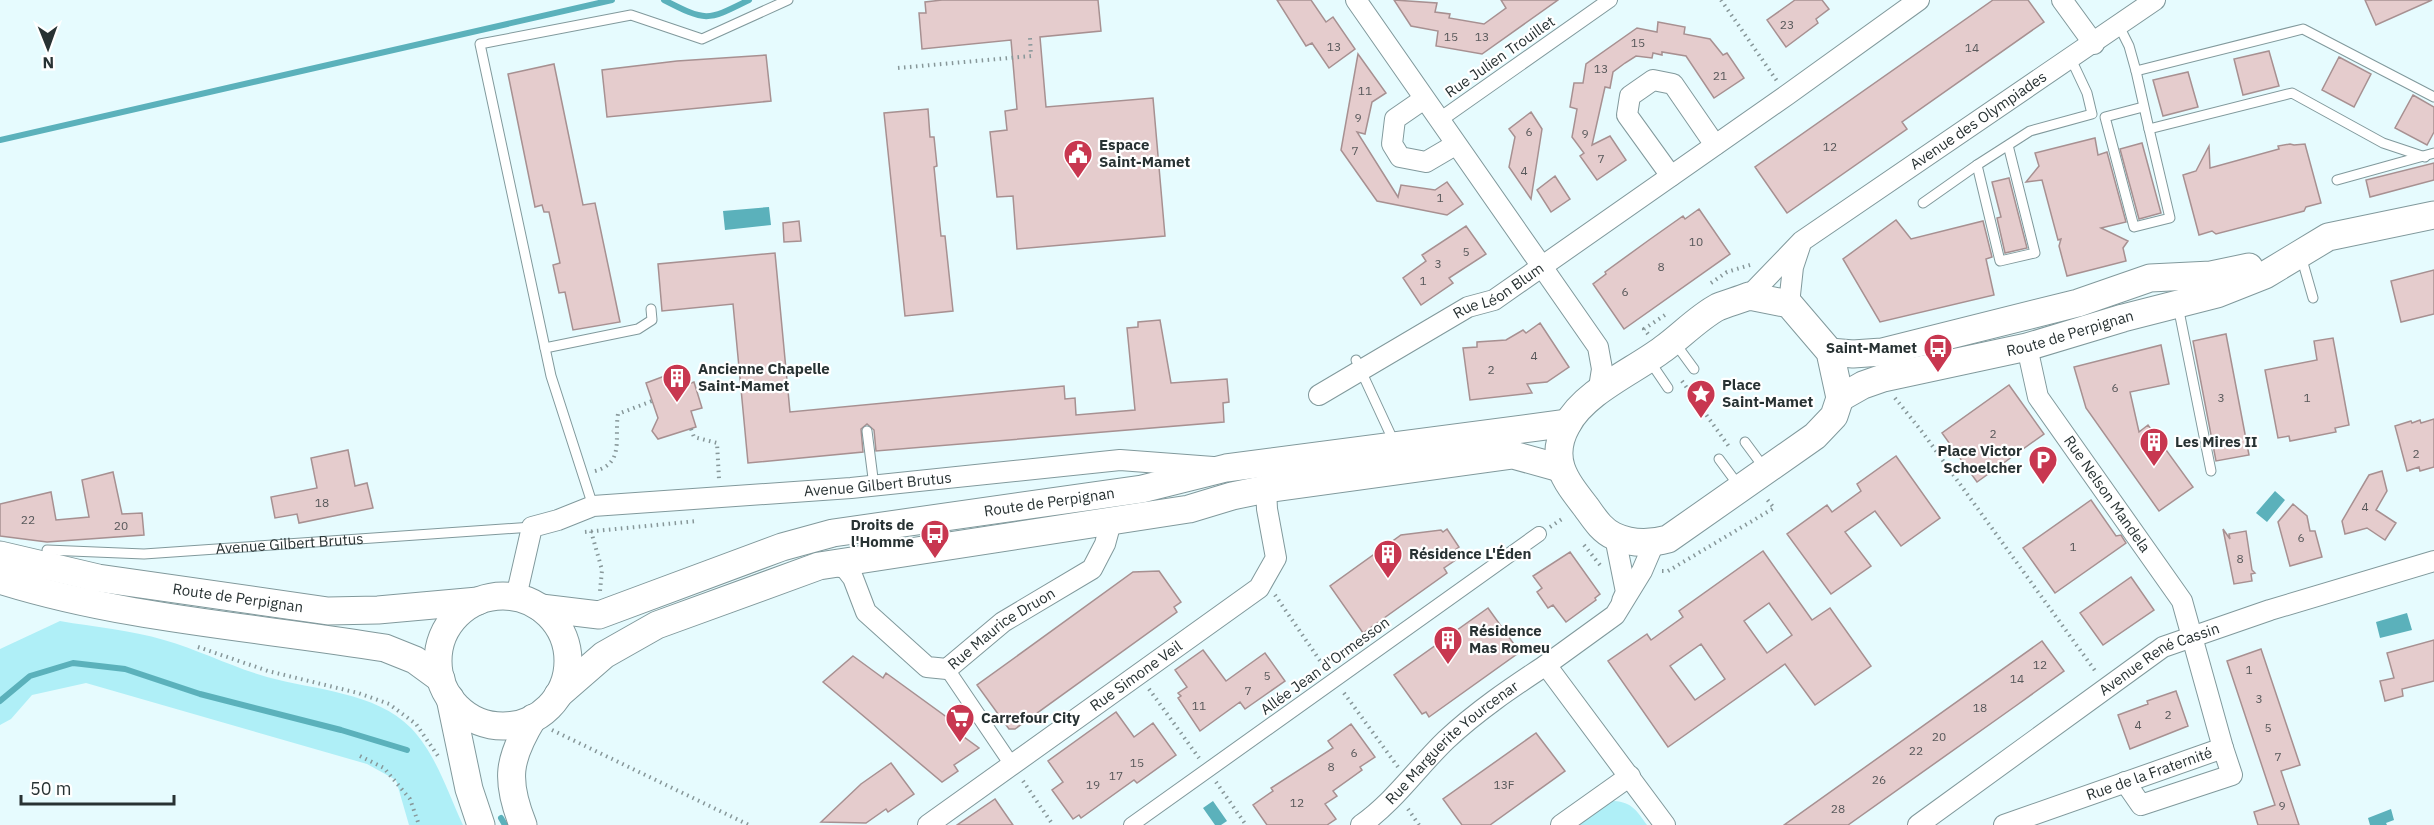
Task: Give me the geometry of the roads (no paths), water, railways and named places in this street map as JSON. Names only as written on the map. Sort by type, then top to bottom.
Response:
[{"type":"main road","name":"Route de Perpignan","points":[[1840,398],[1863,384],[1883,378],[2027,347],[2217,294],[2265,275],[2328,237],[2434,215]]},
{"type":"main road","name":"Route de Perpignan","points":[[1830,352],[1853,354],[1882,352],[2078,303],[2150,278],[2211,275],[2298,255]]},
{"type":"main road","points":[[1749,296],[1789,304],[1830,352],[1840,398],[1834,416],[1815,436],[1668,538],[1654,543],[1632,542],[1615,537],[1604,530],[1566,480],[1560,468],[1559,441],[1568,423],[1584,404],[1718,308],[1749,296]]},
{"type":"main road","name":"Route de Perpignan","points":[[541,608],[599,615],[782,547],[833,533],[1142,489],[1226,468],[1568,423]]},
{"type":"main road","name":"Route de Perpignan","points":[[558,695],[604,655],[657,625],[808,570],[834,564],[1189,509],[1266,489],[1513,454],[1560,468]]},
{"type":"main road","name":"Route de Perpignan","points":[[0,555],[98,578],[328,610],[378,610],[478,601]]},
{"type":"main road","name":"Route de Perpignan","points":[[0,580],[48,595],[137,612],[385,648],[415,660],[445,688]]},
{"type":"main road","points":[[481,825],[469,789],[438,660],[441,642],[449,625],[461,610],[478,601],[496,596],[516,597],[541,608],[555,621],[564,638],[568,658],[566,677],[558,695],[547,708],[544,727]]},
{"type":"main road","points":[[445,688],[463,711],[479,721],[497,725],[516,724],[544,727]]},
{"type":"main road","points":[[523,825],[513,796],[510,767],[522,737],[544,727]]},
{"type":"street","points":[[1356,0],[1438,121],[1598,347],[1614,358],[1637,364],[1645,361]]},
{"type":"street","name":"Rue Julien Trouillet","points":[[1438,121],[1610,0]]},
{"type":"street","name":"Rue Léon Blum","points":[[1319,395],[1358,365],[1468,307],[1494,300],[1919,0]]},
{"type":"street","points":[[2062,0],[2094,44]]},
{"type":"street","name":"Avenue des Olympiades","points":[[1749,296],[1802,241],[2094,44],[2155,0]]},
{"type":"street","points":[[1671,176],[1627,115],[1630,96],[1653,80],[1673,84],[1715,145]]},
{"type":"street","points":[[1424,99],[1395,119],[1392,144],[1400,157],[1426,162],[1455,144]]},
{"type":"street","points":[[1789,304],[1793,267],[1802,241]]},
{"type":"street","points":[[1598,347],[1602,369],[1598,394]]},
{"type":"street","name":"Rue Nelson Mandela","points":[[2027,347],[2038,397],[2182,601],[2191,639]]},
{"type":"street","name":"Avenue Gilbert Brutus","points":[[532,527],[558,520],[593,506],[874,486],[1120,460],[1226,468]]},
{"type":"street","name":"Rue Simone Veil","points":[[928,825],[1259,588],[1276,558],[1267,510],[1266,489]]},
{"type":"street","name":"Rue Maurice Druon","points":[[834,564],[846,569],[853,578],[866,612],[927,667],[947,669],[1003,622],[1092,569],[1105,544],[1112,522]]},
{"type":"street","points":[[516,597],[532,527]]},
{"type":"street","name":"Allée Jean d'Ormesson","points":[[1131,825],[1539,534]]},
{"type":"street","points":[[1615,537],[1632,571],[1654,543]]},
{"type":"street","name":"Avenue René Cassin","points":[[1922,824],[2163,647],[2270,610],[2434,561]]},
{"type":"street","name":"Rue Marguerite Yourcenar","points":[[1361,825],[1378,813],[1446,741],[1489,704],[1616,615],[1632,571]]},
{"type":"street","name":"Rue de la Fraternité","points":[[2004,825],[2223,748],[2191,639]]},
{"type":"street","points":[[1546,665],[1665,825]]},
{"type":"street","points":[[947,669],[1012,765]]},
{"type":"street","points":[[2125,782],[2141,805],[2232,775],[2223,748]]},
{"type":"street","points":[[1561,825],[1630,776]]},
{"type":"lane","points":[[593,506],[551,376],[480,44],[631,15],[702,39],[788,0]]},
{"type":"lane","points":[[2105,117],[2134,227],[2170,218],[2136,71],[2119,26]]},
{"type":"lane","points":[[2136,71],[2303,29],[2434,98]]},
{"type":"lane","points":[[2071,59],[2088,93],[2092,114]]},
{"type":"lane","points":[[2149,129],[2292,93],[2383,142],[2430,155]]},
{"type":"lane","points":[[1923,203],[2030,131],[2092,114],[2105,117],[2143,107]]},
{"type":"lane","points":[[1977,165],[2000,261],[2035,253],[2008,145]]},
{"type":"lane","points":[[2337,180],[2430,155]]},
{"type":"lane","points":[[2298,255],[2313,298]]},
{"type":"lane","points":[[2177,304],[2211,471]]},
{"type":"lane","points":[[545,348],[638,329],[652,320],[651,309]]},
{"type":"lane","points":[[1674,341],[1694,369]]},
{"type":"lane","points":[[1645,361],[1668,388]]},
{"type":"lane","points":[[1358,365],[1395,445]]},
{"type":"lane","points":[[867,431],[874,486]]},
{"type":"lane","points":[[1745,442],[1766,471]]},
{"type":"lane","points":[[1719,459],[1741,488]]},
{"type":"lane","name":"Avenue Gilbert Brutus","points":[[47,550],[144,554],[532,527]]},
{"type":"waterway","points":[[0,140],[612,0]]},
{"type":"waterway","points":[[664,0],[690,12],[707,16],[724,12],[749,0]]},
{"type":"waterway","points":[[0,701],[30,676],[73,663],[125,669],[200,694],[341,730],[407,750]]},
{"type":"waterway","points":[[501,818],[505,825]]},
{"type":"place","name":"Espace Saint-Mamet","points":[[1078,180]]},
{"type":"place","name":"Saint-Mamet","points":[[1938,374]]},
{"type":"place","name":"Ancienne Chapelle Saint-Mamet","points":[[677,404]]},
{"type":"place","name":"Place Saint-Mamet","points":[[1701,420]]},
{"type":"place","name":"Les Mires II","points":[[2154,468]]},
{"type":"place","name":"Place Victor Schoelcher","points":[[2043,486]]},
{"type":"place","name":"Droits de l'Homme","points":[[935,560]]},
{"type":"place","name":"Résidence L'Éden","points":[[1388,580]]},
{"type":"place","name":"Résidence Mas Romeu","points":[[1448,666]]},
{"type":"place","name":"Carrefour City","points":[[960,744]]}]
